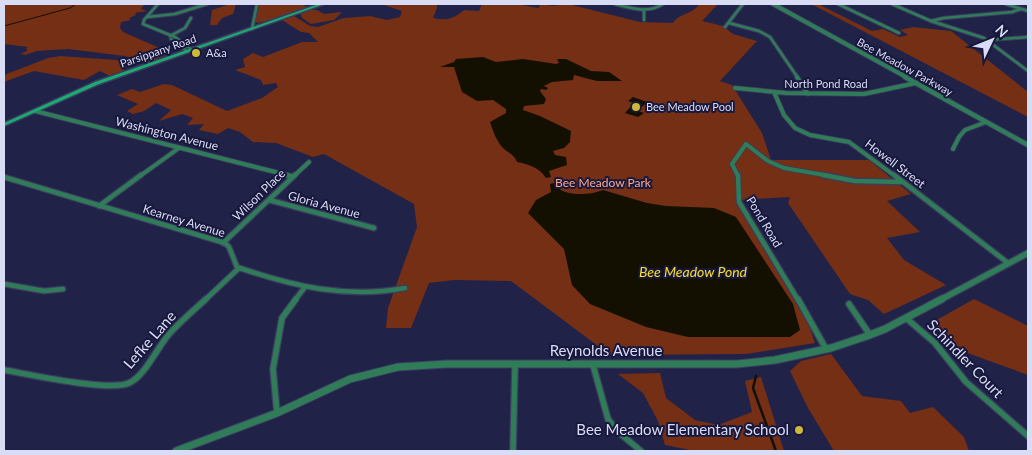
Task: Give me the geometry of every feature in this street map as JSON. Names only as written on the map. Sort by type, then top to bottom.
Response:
[{"type":"main road","name":"Parsippany Road","points":[[4,125],[92,85],[322,4]]},
{"type":"street","points":[[158,4],[147,17],[143,24],[144,27],[169,36],[190,51]]},
{"type":"street","points":[[147,17],[175,14],[207,4]]},
{"type":"street","points":[[252,29],[257,4]]},
{"type":"street","points":[[615,4],[644,10],[657,8],[663,4]]},
{"type":"street","points":[[725,26],[743,4]]},
{"type":"street","name":"Bee Meadow Parkway","points":[[773,4],[1028,145]]},
{"type":"street","points":[[838,4],[899,34]]},
{"type":"street","points":[[892,4],[931,21],[988,40],[1028,71]]},
{"type":"street","points":[[1006,4],[1028,11]]},
{"type":"street","points":[[931,21],[944,18],[1012,12],[1021,9]]},
{"type":"street","points":[[644,10],[644,20]]},
{"type":"street","points":[[169,36],[185,28],[190,18]]},
{"type":"street","points":[[729,23],[759,31],[770,37],[808,94]]},
{"type":"street","points":[[988,40],[1028,37]]},
{"type":"street","name":"North Pond Road","points":[[734,88],[808,94],[864,94],[916,83]]},
{"type":"street","name":"Howell Street","points":[[774,92],[778,108],[800,131],[817,137],[834,137],[846,140],[1008,263]]},
{"type":"street","name":"Washington Avenue","points":[[35,111],[293,176]]},
{"type":"street","points":[[953,150],[957,145],[958,138],[964,131],[986,122]]},
{"type":"street","name":"Pond Road","points":[[826,349],[739,202],[737,197],[739,174],[732,164],[746,144],[768,162],[784,168],[855,181],[902,182]]},
{"type":"street","points":[[99,206],[179,148]]},
{"type":"street","name":"Wilson Place","points":[[224,243],[309,162]]},
{"type":"street","name":"Kearney Avenue","points":[[4,177],[224,243],[229,247],[234,263],[239,268]]},
{"type":"street","name":"Gloria Avenue","points":[[269,200],[374,228]]},
{"type":"street","name":"Reynolds Avenue","points":[[176,451],[277,413],[350,379],[389,369],[427,365],[760,362],[826,349],[870,335],[906,318],[1028,253]]},
{"type":"street","points":[[239,268],[305,287],[346,293],[387,293],[405,288]]},
{"type":"street","name":"Lefke Lane","points":[[4,370],[65,381],[115,386],[129,383],[138,376],[170,333],[239,268]]},
{"type":"street","points":[[4,284],[44,291],[63,289]]},
{"type":"street","points":[[277,413],[273,369],[282,318],[305,287]]},
{"type":"street","points":[[849,304],[870,335]]},
{"type":"street","name":"Schindler Court","points":[[906,318],[936,343],[966,382],[1028,436]]},
{"type":"street","points":[[513,451],[514,365]]},
{"type":"street","points":[[593,365],[608,419],[617,431],[641,451]]},
{"type":"green space","points":[[4,4],[142,4],[144,5],[141,9],[147,11],[135,13],[136,15],[129,18],[131,20],[121,22],[120,28],[123,32],[171,53],[145,63],[125,56],[68,49],[21,54],[28,50],[26,49],[28,47],[4,44]]},
{"type":"green space","points":[[236,4],[233,14],[222,18],[217,25],[210,25],[212,10]]},
{"type":"green space","points":[[258,4],[301,4],[308,7],[268,21],[255,23]]},
{"type":"green space","name":"Bee Meadow Park","points":[[381,4],[437,4],[433,18],[446,19],[464,10],[479,11],[482,4],[516,4],[538,8],[541,4],[552,6],[568,4],[640,22],[673,23],[679,17],[694,10],[699,4],[718,4],[702,21],[723,26],[733,34],[757,41],[720,81],[732,85],[762,133],[771,160],[869,160],[911,194],[887,201],[920,232],[887,238],[904,260],[946,285],[884,314],[868,300],[850,294],[788,203],[790,197],[737,200],[809,325],[815,343],[746,354],[610,355],[511,281],[454,280],[429,283],[411,328],[386,328],[388,308],[417,227],[414,204],[324,154],[313,157],[276,143],[253,142],[240,132],[228,128],[218,134],[199,130],[204,124],[187,125],[193,118],[182,114],[159,121],[171,110],[156,103],[144,111],[133,114],[127,111],[138,104],[117,95],[132,89],[140,92],[164,84],[172,85],[227,111],[262,98],[278,87],[276,83],[263,85],[261,80],[235,70],[245,67],[243,59],[253,53],[263,57],[302,42],[318,42],[309,33],[301,32],[282,20],[294,16],[310,26],[318,27],[344,18],[370,16],[387,20],[400,17],[402,11]]},
{"type":"green space","points":[[811,4],[818,4],[872,31],[883,29],[900,37],[908,35],[900,30],[913,27],[951,31],[1028,92],[1028,117]]},
{"type":"green space","points":[[317,10],[324,14],[342,12],[334,20],[311,24],[302,18],[300,13]]},
{"type":"green space","points":[[60,56],[117,60],[127,65],[123,71],[110,76],[100,71],[84,80],[34,71],[4,82],[4,75],[48,58]]},
{"type":"green space","points":[[974,299],[1028,326],[1028,375],[962,351],[933,322]]},
{"type":"green space","points":[[831,354],[862,396],[901,401],[910,413],[933,407],[964,437],[969,451],[834,451],[808,408],[790,371],[801,361]]},
{"type":"green space","points":[[660,373],[666,398],[695,420],[718,425],[752,412],[745,381],[761,377],[784,451],[695,451],[665,445],[658,421],[643,393],[618,374]]},
{"type":"water","points":[[483,57],[496,62],[523,59],[556,64],[559,63],[557,59],[566,59],[591,71],[609,72],[622,81],[597,81],[574,75],[573,80],[552,82],[544,86],[548,88],[546,90],[541,89],[540,91],[546,99],[544,104],[524,106],[523,110],[571,131],[570,142],[564,148],[553,151],[555,155],[566,157],[567,165],[549,171],[551,177],[546,178],[533,167],[517,162],[498,142],[490,122],[506,113],[506,109],[493,100],[477,101],[462,92],[454,67],[440,67],[454,62],[456,59]]},
{"type":"water","name":"Bee Meadow Pool","points":[[633,97],[647,102],[638,111],[644,113],[638,117],[625,113],[634,103],[628,101]]},
{"type":"water","name":"Bee Meadow Pond","points":[[554,183],[558,188],[570,193],[584,194],[603,190],[647,203],[666,206],[714,208],[736,217],[793,304],[800,330],[790,337],[688,337],[646,327],[590,304],[572,285],[564,249],[528,213],[536,200],[551,192],[550,184]]},
{"type":"waterway","points":[[4,26],[70,8],[76,4]]},
{"type":"waterway","points":[[756,376],[753,388],[776,451]]},
{"type":"place","name":"A&a","points":[[196,53]]},
{"type":"place","name":"Bee Meadow Pool","points":[[636,107]]},
{"type":"place","name":"Bee Meadow Elementary School","points":[[799,430]]}]
